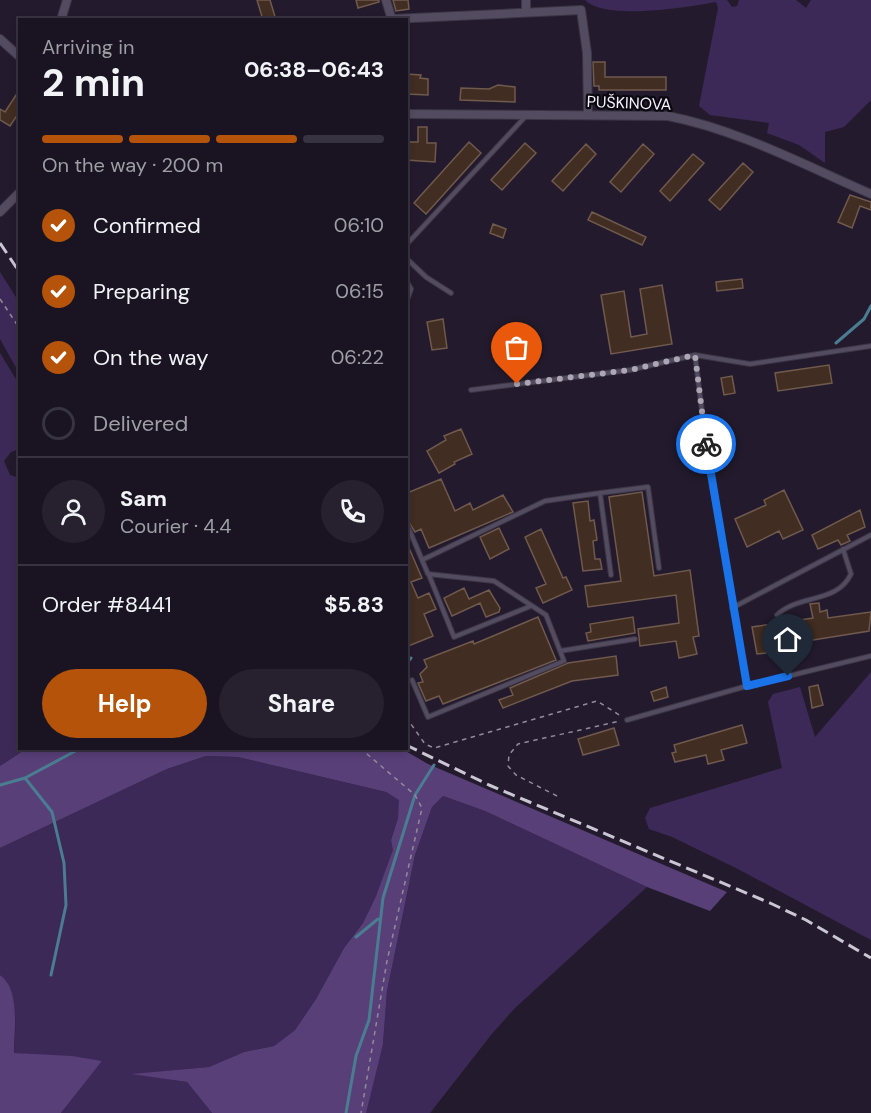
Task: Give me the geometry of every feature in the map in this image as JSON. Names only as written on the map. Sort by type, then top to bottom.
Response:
[{"type":"street","points":[[62,18],[67,0]]},
{"type":"street","points":[[386,0],[392,18]]},
{"type":"street","points":[[526,0],[526,12]]},
{"type":"street","points":[[408,18],[581,10],[587,53],[588,115]]},
{"type":"street","points":[[0,39],[18,55]]},
{"type":"street","name":"PUŠKINOVA","points":[[408,114],[668,116],[706,124],[871,194]]},
{"type":"street","points":[[1,212],[18,194]]},
{"type":"lane","points":[[408,243],[525,116]]},
{"type":"lane","points":[[408,260],[426,277],[451,293]]},
{"type":"lane","points":[[408,284],[411,289],[408,297]]},
{"type":"lane","points":[[471,390],[630,370],[695,355],[750,364],[871,346]]},
{"type":"lane","points":[[695,355],[708,468],[747,686]]},
{"type":"lane","points":[[422,560],[545,501],[648,487],[659,568]]},
{"type":"lane","points":[[600,493],[611,574]]},
{"type":"lane","points":[[408,527],[454,637],[531,606]]},
{"type":"lane","points":[[732,608],[871,535]]},
{"type":"lane","points":[[777,615],[787,605],[819,598],[846,585],[851,574],[843,549]]},
{"type":"lane","points":[[412,680],[428,717],[564,662],[546,615],[494,581],[428,574]]},
{"type":"lane","points":[[560,651],[635,639]]},
{"type":"lane","points":[[627,720],[747,686],[871,657]]},
{"type":"path","points":[[0,298],[18,326]]},
{"type":"path","points":[[408,720],[425,744],[434,748],[597,701],[627,720]]},
{"type":"path","points":[[557,796],[516,775],[508,766],[509,755],[518,744],[627,720]]},
{"type":"path","points":[[361,1113],[387,961],[422,808],[415,795],[362,750]]},
{"type":"shaded area","points":[[585,0],[727,0],[732,7],[737,6],[739,0],[796,0],[806,8],[811,0],[871,0],[871,100],[844,127],[825,132],[825,163],[799,145],[767,133],[769,123],[710,115],[699,106],[718,8],[716,2],[668,9],[628,11],[610,10],[595,6]]},
{"type":"shaded area","points":[[0,272],[18,300],[18,371],[0,339]]},
{"type":"shaded area","points":[[0,353],[18,382],[18,449],[11,452],[4,461],[10,475],[18,478],[18,750],[24,750],[0,766]]},
{"type":"shaded area","points":[[871,672],[871,940],[736,868],[672,837],[649,829],[645,818],[650,808],[782,768],[768,702],[773,694],[800,687],[815,737]]},
{"type":"shaded area","points":[[24,750],[404,750],[428,764],[727,892],[710,911],[647,887],[485,811],[443,796],[432,807],[415,855],[387,991],[383,1044],[366,1113],[212,1113],[187,1082],[131,1074],[209,1067],[244,1052],[274,1046],[295,1030],[316,999],[344,948],[363,923],[376,896],[393,850],[391,840],[398,818],[399,800],[386,792],[238,757],[206,756],[167,769],[0,848],[0,766]]},
{"type":"shaded area","points":[[206,756],[238,757],[386,792],[400,800],[398,818],[391,840],[394,850],[376,896],[363,923],[344,948],[316,999],[295,1030],[274,1046],[244,1052],[209,1067],[135,1074],[187,1082],[212,1113],[61,1113],[102,1061],[14,1053],[15,1011],[11,990],[0,975],[0,848],[167,769]]},
{"type":"shaded area","points":[[443,796],[485,811],[647,887],[514,1009],[430,1113],[362,1113],[383,1044],[387,991],[415,855],[432,807]]},
{"type":"shaded area","points":[[0,975],[7,982],[14,1000],[14,1053],[72,1056],[102,1061],[61,1113],[0,1113]]},
{"type":"building","points":[[257,0],[270,0],[275,18],[262,18]]},
{"type":"building","points":[[356,0],[379,0],[379,2],[358,8]]},
{"type":"building","points":[[393,0],[408,0],[409,9],[396,11]]},
{"type":"building","points":[[593,62],[605,62],[605,77],[666,77],[666,90],[599,90],[599,86],[594,86]]},
{"type":"building","points":[[408,74],[421,75],[420,78],[428,79],[428,95],[408,94]]},
{"type":"building","points":[[498,85],[515,87],[515,102],[460,100],[461,88],[489,89]]},
{"type":"building","points":[[18,92],[18,114],[10,126],[0,120],[0,109],[5,112]]},
{"type":"building","points":[[418,127],[427,127],[427,143],[436,143],[435,162],[408,160],[408,142],[418,142]]},
{"type":"building","points":[[469,142],[481,153],[426,214],[414,203]]},
{"type":"building","points":[[525,143],[536,153],[502,190],[491,180]]},
{"type":"building","points":[[586,144],[596,154],[563,191],[552,181]]},
{"type":"building","points":[[643,144],[654,154],[621,192],[610,182]]},
{"type":"building","points":[[693,154],[704,163],[670,201],[660,191]]},
{"type":"building","points":[[743,163],[753,172],[720,210],[709,200]]},
{"type":"building","points":[[850,195],[871,202],[871,210],[860,206],[852,228],[838,222]]},
{"type":"building","points":[[592,212],[646,237],[642,245],[588,220]]},
{"type":"building","points":[[493,224],[506,229],[503,238],[490,233]]},
{"type":"building","points":[[742,279],[743,288],[717,291],[716,282]]},
{"type":"building","points":[[662,285],[672,344],[611,354],[601,295],[624,291],[631,337],[647,334],[640,289]]},
{"type":"building","points":[[443,319],[447,348],[432,350],[427,322]]},
{"type":"building","points":[[829,365],[832,383],[778,391],[775,373]]},
{"type":"building","points":[[732,376],[735,393],[724,395],[721,378]]},
{"type":"building","points":[[461,429],[472,454],[454,462],[455,464],[439,473],[427,451],[446,440],[444,436]]},
{"type":"building","points":[[441,479],[455,511],[470,503],[473,510],[503,495],[513,512],[429,548],[421,529],[415,532],[408,521],[408,493]]},
{"type":"building","points":[[784,490],[803,530],[783,539],[779,531],[747,547],[735,519],[766,505],[764,500]]},
{"type":"building","points":[[642,492],[654,576],[690,570],[699,636],[693,637],[697,654],[679,658],[676,641],[640,646],[638,629],[679,623],[676,595],[588,607],[585,586],[621,581],[609,497]]},
{"type":"building","points":[[588,501],[590,521],[594,520],[597,540],[593,541],[595,559],[600,559],[602,569],[583,571],[573,503]]},
{"type":"building","points":[[860,510],[865,527],[847,535],[850,541],[841,545],[838,540],[818,549],[812,535]]},
{"type":"building","points":[[499,528],[509,549],[490,559],[480,537]]},
{"type":"building","points":[[541,529],[563,578],[566,577],[572,590],[543,603],[536,588],[546,584],[525,537]]},
{"type":"building","points":[[408,546],[422,578],[411,582],[418,598],[429,593],[436,609],[424,614],[433,636],[408,646]]},
{"type":"building","points":[[464,588],[469,599],[489,590],[500,608],[499,612],[486,617],[480,603],[452,616],[444,598]]},
{"type":"building","points":[[819,603],[820,612],[827,610],[828,618],[871,612],[869,631],[801,642],[800,639],[765,644],[766,653],[757,654],[752,627],[813,618],[810,604]]},
{"type":"building","points":[[538,617],[556,660],[443,704],[439,696],[426,701],[418,683],[423,682],[420,674],[427,667],[424,660],[473,641],[474,644]]},
{"type":"building","points":[[633,617],[635,633],[588,641],[586,633],[591,632],[590,624]]},
{"type":"building","points":[[616,656],[618,675],[572,681],[503,708],[499,700],[513,695],[510,688],[568,663]]},
{"type":"building","points":[[818,685],[823,705],[812,708],[809,687]]},
{"type":"building","points":[[666,687],[668,697],[654,701],[651,692]]},
{"type":"building","points":[[742,725],[747,743],[721,750],[724,760],[708,764],[706,755],[675,762],[672,753],[676,752],[674,745]]},
{"type":"building","points":[[614,728],[619,745],[583,755],[578,739]]},
{"type":"waterway","points":[[836,343],[864,319],[871,306]]},
{"type":"waterway","points":[[408,662],[411,658]]},
{"type":"waterway","points":[[0,785],[25,778],[77,750]]},
{"type":"waterway","points":[[346,1113],[356,1056],[369,1020],[383,898],[415,795],[434,765]]},
{"type":"waterway","points":[[25,778],[52,812],[64,863],[66,905],[51,975]]},
{"type":"waterway","points":[[356,937],[378,919]]},
{"type":"railway","points":[[0,243],[18,270]]},
{"type":"railway","points":[[408,746],[489,785],[770,903],[806,920],[871,958]]},
{"type":"way so far","points":[[517,384],[630,370],[695,355],[706,444]]},
{"type":"route","points":[[706,444],[708,468],[747,686],[788,676]]}]
